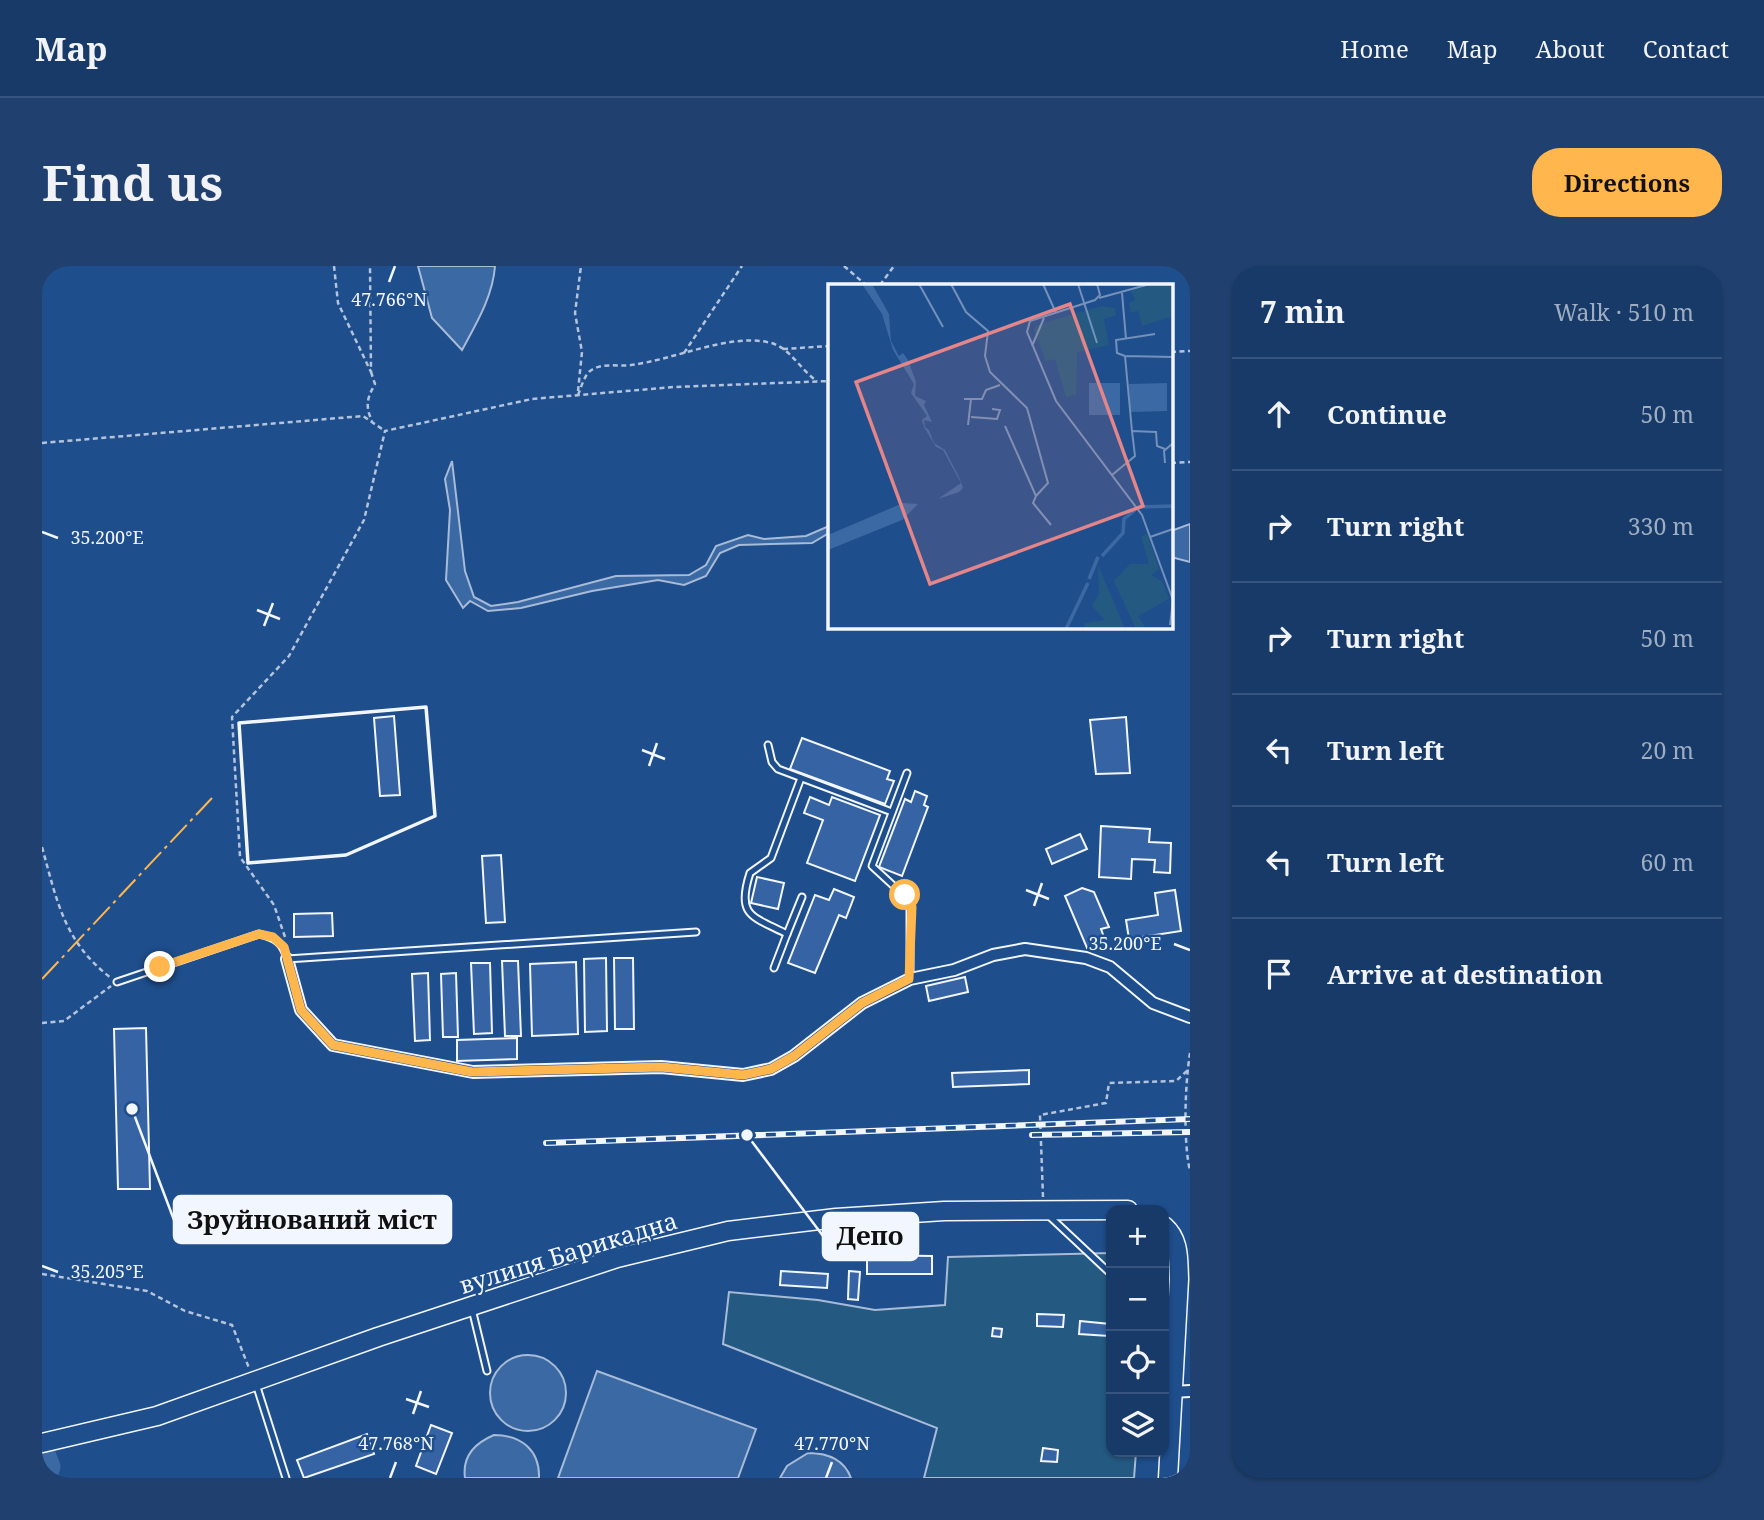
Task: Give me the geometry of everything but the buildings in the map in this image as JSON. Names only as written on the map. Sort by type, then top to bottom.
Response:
[{"type":"main road","name":"вулиця Барикадна","points":[[42,1443],[157,1416],[617,1258],[728,1231],[836,1218],[917,1213],[1106,1210]]},
{"type":"main road","points":[[1168,1478],[1181,1391],[1173,1331],[1179,1279],[1178,1249],[1169,1230]]},
{"type":"street","points":[[286,953],[301,1010],[333,1045],[472,1072],[661,1067],[743,1075],[771,1069],[794,1056],[862,1003],[909,979],[954,970],[1025,948],[1086,958],[1110,967],[1153,1003],[1190,1017]]},
{"type":"lane","points":[[768,745],[772,762],[778,769],[892,812]]},
{"type":"lane","points":[[907,773],[872,866],[910,901],[909,979]]},
{"type":"lane","points":[[787,934],[747,913],[743,893],[750,873],[771,858],[801,778]]},
{"type":"lane","points":[[774,968],[802,897]]},
{"type":"lane","points":[[117,982],[259,934],[273,937],[286,953],[696,932]]},
{"type":"lane","points":[[1043,1211],[1106,1269]]},
{"type":"lane","points":[[471,1306],[487,1371]]},
{"type":"lane","points":[[255,1381],[286,1478]]},
{"type":"path","points":[[334,266],[338,303],[375,384],[366,408],[374,423]]},
{"type":"path","points":[[370,266],[371,372]]},
{"type":"path","points":[[578,395],[582,352],[575,313],[581,266]]},
{"type":"path","points":[[684,353],[742,266]]},
{"type":"path","points":[[844,266],[865,284]]},
{"type":"path","points":[[881,284],[894,266]]},
{"type":"path","points":[[578,395],[587,374],[605,364],[628,366],[668,360],[684,353],[748,341],[766,341],[783,349],[807,374],[819,382]]},
{"type":"path","points":[[783,349],[828,346]]},
{"type":"path","points":[[1172,352],[1190,351]]},
{"type":"path","points":[[42,443],[363,415],[385,431],[533,399],[674,387],[828,381]]},
{"type":"path","points":[[286,953],[283,923],[274,905],[240,857],[232,718],[289,656],[364,520],[385,431]]},
{"type":"path","points":[[1172,463],[1190,462]]},
{"type":"path","points":[[42,848],[63,922],[98,968],[117,982],[64,1021],[42,1023]]},
{"type":"path","points":[[1190,1053],[1187,1157],[1190,1171]]},
{"type":"path","points":[[1043,1211],[1040,1115],[1106,1103],[1109,1083],[1176,1080],[1188,1070]]},
{"type":"path","points":[[42,1274],[147,1291],[186,1311],[232,1325],[240,1352],[255,1381]]},
{"type":"shaded area","points":[[418,266],[495,266],[487,299],[462,350],[432,318]]},
{"type":"shaded area","points":[[452,461],[465,571],[474,597],[491,606],[518,602],[616,576],[689,575],[706,565],[716,546],[748,535],[764,539],[806,536],[828,526],[828,534],[812,543],[739,545],[720,553],[706,576],[684,585],[658,580],[592,591],[521,608],[488,611],[470,601],[463,608],[446,580],[450,510],[445,479]]},
{"type":"shaded area","points":[[1190,524],[1190,562],[1172,557],[1172,531]]},
{"type":"shaded area","points":[[1106,1253],[1106,1457],[1136,1457],[1134,1478],[924,1478],[937,1428],[723,1344],[729,1292],[818,1300],[875,1310],[945,1305],[948,1257]]},
{"type":"shaded area","points":[[528,1355],[542,1358],[555,1366],[563,1379],[566,1393],[563,1407],[555,1420],[542,1428],[528,1431],[514,1428],[501,1420],[493,1407],[490,1393],[493,1379],[501,1366],[514,1358]]},
{"type":"shaded area","points":[[597,1371],[756,1429],[738,1478],[558,1478]]},
{"type":"shaded area","points":[[494,1435],[513,1438],[527,1446],[536,1459],[539,1478],[465,1478],[466,1463],[471,1451]]},
{"type":"shaded area","points":[[808,1453],[834,1458],[844,1466],[851,1478],[780,1478],[787,1466]]},
{"type":"waterway","points":[[44,1454],[49,1467],[44,1478]]},
{"type":"railway","points":[[546,1143],[1190,1119]]},
{"type":"railway","points":[[1032,1135],[1190,1132]]},
{"type":"wall","points":[[426,707],[435,816],[346,855],[248,863],[239,723],[426,707]]},
{"type":"power","points":[[42,979],[212,798]]},
{"type":"place","name":"Зруйнований міст","points":[[132,1109]]},
{"type":"place","name":"Депо","points":[[747,1135]]},
{"type":"route","points":[[160,967],[259,934],[273,937],[284,947],[301,1010],[333,1045],[472,1072],[661,1067],[743,1075],[771,1069],[794,1056],[862,1003],[909,979],[912,907],[905,895]]}]
